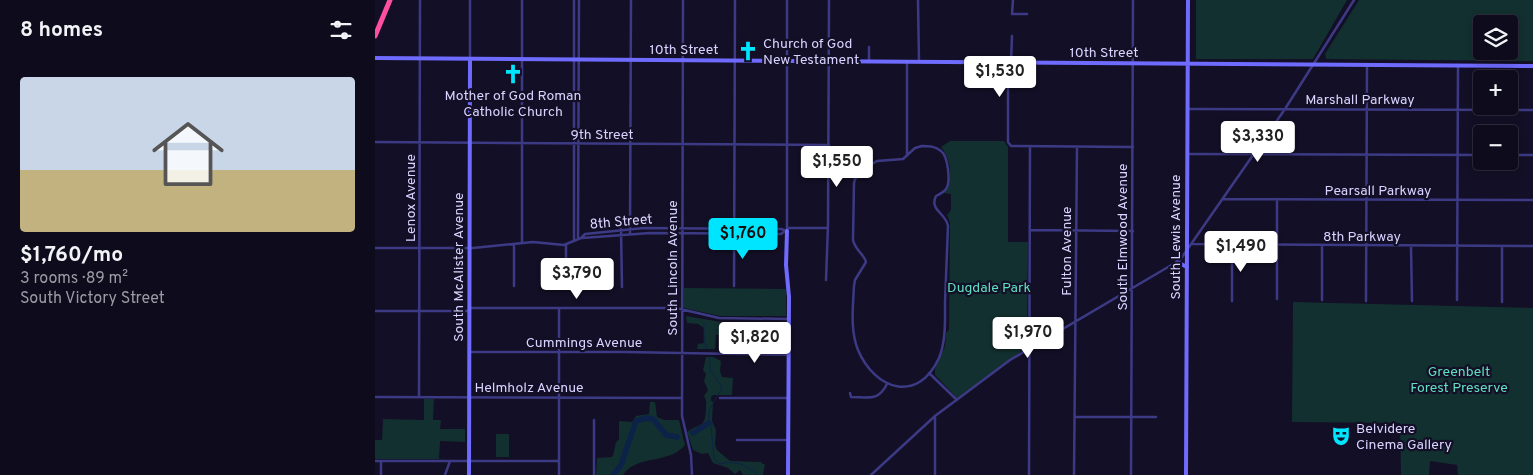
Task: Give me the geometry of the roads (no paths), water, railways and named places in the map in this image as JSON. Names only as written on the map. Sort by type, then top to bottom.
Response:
[{"type":"highway","points":[[375,36],[390,0]]},
{"type":"street","name":"Lenox Avenue","points":[[419,397],[420,0]]},
{"type":"street","points":[[470,0],[470,59]]},
{"type":"street","points":[[522,0],[522,243]]},
{"type":"street","points":[[574,0],[580,238]]},
{"type":"street","points":[[574,241],[573,144],[579,0]]},
{"type":"street","points":[[630,233],[631,0]]},
{"type":"street","name":"South Lincoln Avenue","points":[[683,0],[682,421],[691,455],[692,475]]},
{"type":"street","points":[[734,286],[735,0]]},
{"type":"street","points":[[787,0],[788,475]]},
{"type":"street","points":[[826,280],[829,145],[829,0]]},
{"type":"street","points":[[918,0],[919,62]]},
{"type":"street","points":[[1013,0],[1012,14],[1027,14]]},
{"type":"street","name":"South Elmwood Avenue","points":[[1131,475],[1133,0]]},
{"type":"street","name":"South Lewis Avenue","points":[[1186,475],[1188,0]]},
{"type":"street","points":[[871,475],[935,416],[1010,360],[1177,262],[1192,244],[1285,109],[1354,0]]},
{"type":"street","points":[[1012,36],[1008,134],[1008,142],[1011,146],[1133,147]]},
{"type":"street","points":[[869,47],[869,62]]},
{"type":"street","name":"10th Street","points":[[375,58],[1533,66]]},
{"type":"street","name":"South McAlister Avenue","points":[[469,475],[470,59]]},
{"type":"street","points":[[907,62],[907,157]]},
{"type":"street","points":[[1366,301],[1367,65]]},
{"type":"street","points":[[1457,300],[1458,65]]},
{"type":"street","name":"Marshall Parkway","points":[[1187,108],[1533,110]]},
{"type":"street","name":"9th Street","points":[[375,142],[829,145]]},
{"type":"street","points":[[922,146],[934,146],[943,152],[947,161],[948,184],[944,192],[937,196],[934,204],[936,211],[947,220],[948,226],[944,339],[938,359],[929,373],[909,388],[895,387],[887,384],[877,376],[863,359],[853,329],[855,280],[865,262],[865,258],[854,246],[853,240],[854,183],[859,174],[869,165],[882,159],[899,160],[907,157],[915,148],[922,146]]},
{"type":"street","points":[[1029,475],[1031,147]]},
{"type":"street","name":"Fulton Avenue","points":[[1075,475],[1077,147]]},
{"type":"street","points":[[1187,154],[1473,155]]},
{"type":"street","points":[[1518,155],[1533,155]]},
{"type":"street","name":"Pearsall Parkway","points":[[1223,199],[1533,200]]},
{"type":"street","points":[[1277,199],[1277,299]]},
{"type":"street","name":"8th Street","points":[[375,248],[469,248],[533,242],[566,244],[585,234],[630,228],[787,230],[827,228]]},
{"type":"street","points":[[621,229],[621,287]]},
{"type":"street","name":"8th Street","points":[[580,238],[630,233],[781,234],[787,230]]},
{"type":"street","points":[[1030,230],[1133,231]]},
{"type":"street","points":[[514,244],[514,286]]},
{"type":"street","points":[[566,244],[566,286]]},
{"type":"street","name":"8th Parkway","points":[[1192,244],[1533,246]]},
{"type":"street","points":[[1232,245],[1232,301]]},
{"type":"street","points":[[1321,300],[1322,246]]},
{"type":"street","points":[[1411,246],[1412,301]]},
{"type":"street","points":[[1502,246],[1502,302]]},
{"type":"street","points":[[1177,262],[1187,267]]},
{"type":"street","points":[[375,311],[559,308],[682,310],[719,318],[789,318]]},
{"type":"street","points":[[559,308],[559,475]]},
{"type":"street","name":"Cummings Avenue","points":[[469,352],[789,355]]},
{"type":"street","points":[[929,373],[957,400]]},
{"type":"street","points":[[851,393],[851,397],[873,398],[883,393],[887,384]]},
{"type":"street","name":"Helmholz Avenue","points":[[375,397],[682,398]]},
{"type":"street","points":[[720,398],[789,398]]},
{"type":"street","points":[[935,416],[935,475]]},
{"type":"street","points":[[1075,417],[1156,417]]},
{"type":"street","points":[[594,420],[594,475]]},
{"type":"street","points":[[737,440],[788,440]]},
{"type":"street","points":[[375,461],[559,461]]},
{"type":"street","points":[[381,461],[381,475]]},
{"type":"street","points":[[445,475],[450,461]]},
{"type":"waterway","points":[[704,323],[704,341],[707,349]]},
{"type":"waterway","points":[[710,357],[710,370],[722,387],[709,415],[714,459],[720,464],[741,464],[750,468],[758,475]]},
{"type":"waterway","points":[[613,475],[621,465],[636,421],[647,418],[653,419],[666,435],[677,437]]},
{"type":"waterway","points":[[693,433],[709,423]]},
{"type":"place","name":"Church of God New Testament","points":[[748,51]]},
{"type":"place","name":"Mother of God Roman Catholic Church","points":[[513,74]]},
{"type":"place","name":"Belvidere Cinema Gallery","points":[[1341,436]]},
{"type":"park label","name":"Dugdale Park","points":[[989,287]]},
{"type":"park label","name":"Greenbelt Forest Preserve","points":[[1459,380]]}]
